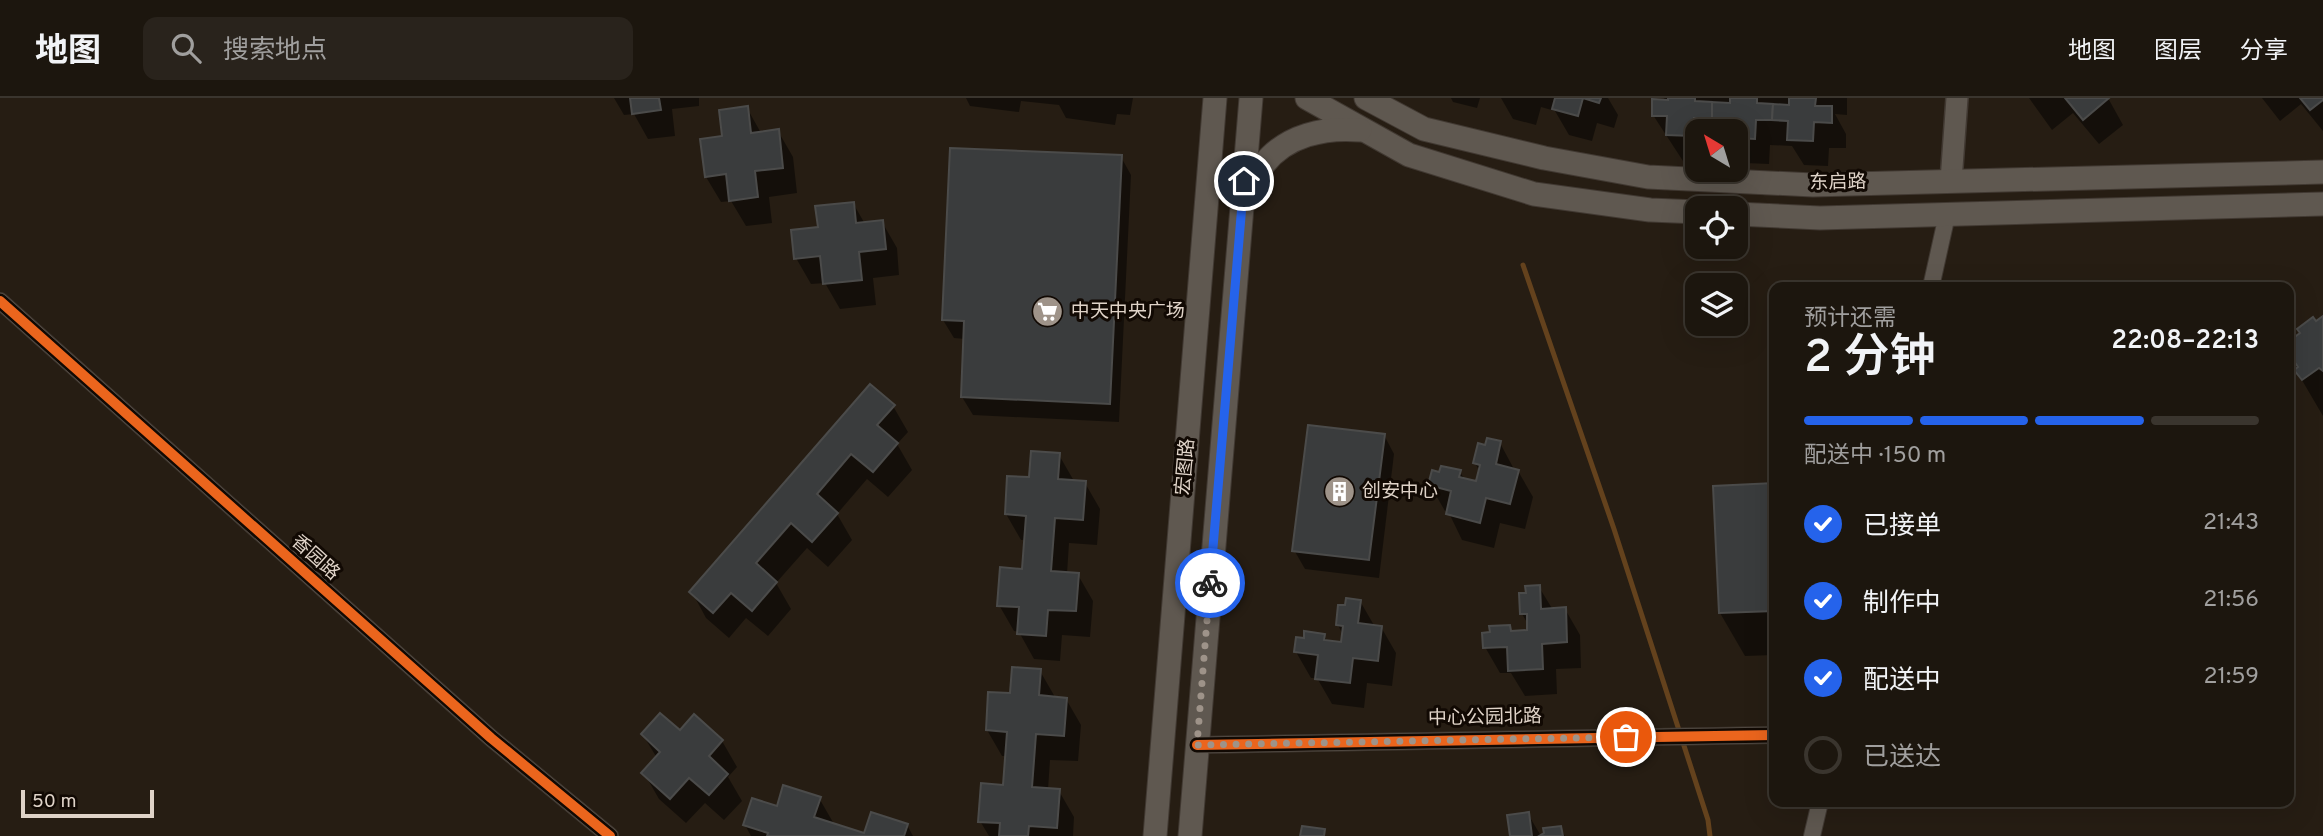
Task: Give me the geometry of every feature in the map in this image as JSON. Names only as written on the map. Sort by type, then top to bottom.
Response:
[{"type":"main road","name":"宏图路","points":[[1155,836],[1215,98]]},
{"type":"main road","name":"宏图路","points":[[1190,836],[1251,98]]},
{"type":"main road","points":[[1307,98],[1409,155],[1534,194],[1685,211]]},
{"type":"main road","name":"东启路","points":[[1366,98],[1424,129],[1544,158],[1647,177],[1813,184],[2323,172]]},
{"type":"main road","points":[[1242,207],[1263,165],[1286,145],[1317,131],[1341,128],[1366,131]]},
{"type":"main road","name":"东启路","points":[[1748,215],[1820,218],[2323,204]]},
{"type":"street","points":[[1951,180],[1957,98]]},
{"type":"street","points":[[1932,282],[1947,215]]},
{"type":"street","name":"香园路","points":[[0,301],[491,738],[610,836]]},
{"type":"street","name":"中心公园北路","points":[[1197,745],[1769,735]]},
{"type":"street","points":[[1812,836],[1819,807]]},
{"type":"building","points":[[630,98],[659,98],[661,110],[632,114]]},
{"type":"building","points":[[1555,98],[1583,98],[1578,116],[1552,109]]},
{"type":"building","points":[[1583,98],[1601,98],[1599,103]]},
{"type":"building","points":[[1695,98],[1695,101],[1712,102],[1712,118],[1685,119],[1685,136],[1666,135],[1667,116],[1652,116],[1652,99]]},
{"type":"building","points":[[1730,98],[1757,98],[1757,103],[1773,104],[1772,120],[1756,120],[1755,139],[1748,139],[1748,119],[1712,118],[1712,102],[1730,103]]},
{"type":"building","points":[[1789,98],[1816,98],[1815,106],[1832,106],[1832,123],[1814,122],[1813,141],[1787,140],[1788,121],[1772,120],[1773,104],[1789,105]]},
{"type":"building","points":[[2065,98],[2109,98],[2083,120]]},
{"type":"building","points":[[2300,98],[2323,98],[2323,100],[2310,110]]},
{"type":"building","points":[[748,106],[751,133],[779,129],[783,168],[755,171],[758,197],[729,201],[726,174],[705,177],[700,139],[722,136],[719,110]]},
{"type":"building","points":[[950,148],[1122,155],[1110,404],[961,397],[964,321],[942,320]]},
{"type":"building","points":[[854,202],[856,223],[883,220],[886,249],[859,252],[862,280],[823,284],[820,256],[794,259],[791,230],[818,227],[815,206]]},
{"type":"building","points":[[2323,316],[2323,371],[2319,368],[2302,380],[2294,370],[2298,367],[2294,361],[2294,337],[2300,333],[2297,329],[2313,317],[2316,321]]},
{"type":"building","points":[[870,384],[895,405],[877,425],[898,443],[873,472],[851,454],[817,494],[838,513],[812,542],[791,523],[756,563],[777,582],[752,611],[731,593],[713,613],[689,592]]},
{"type":"building","name":"创安中心","points":[[1308,425],[1385,434],[1369,560],[1292,551]]},
{"type":"building","points":[[1487,438],[1501,441],[1496,464],[1519,470],[1510,504],[1486,498],[1480,523],[1446,514],[1451,491],[1428,485],[1432,470],[1439,472],[1441,466],[1461,470],[1459,477],[1476,481],[1480,465],[1473,463],[1478,443],[1485,445]]},
{"type":"building","points":[[1031,451],[1060,453],[1058,479],[1086,481],[1083,520],[1055,518],[1051,571],[1079,573],[1076,611],[1048,610],[1046,636],[1017,634],[1019,607],[997,606],[1000,567],[1022,569],[1026,516],[1005,514],[1007,476],[1029,477]]},
{"type":"building","points":[[1769,483],[1769,611],[1719,613],[1713,486]]},
{"type":"building","points":[[1540,585],[1541,609],[1566,607],[1567,642],[1542,644],[1543,669],[1508,671],[1507,647],[1483,648],[1482,633],[1490,632],[1489,626],[1510,625],[1511,631],[1527,630],[1527,614],[1520,614],[1519,593],[1526,593],[1525,586]]},
{"type":"building","points":[[1346,598],[1361,600],[1358,623],[1382,626],[1378,661],[1353,658],[1350,683],[1315,679],[1318,655],[1294,652],[1296,637],[1304,638],[1304,631],[1325,634],[1324,640],[1341,642],[1343,626],[1336,625],[1338,605],[1345,605]]},
{"type":"building","points":[[1012,667],[1041,669],[1039,695],[1067,698],[1064,736],[1036,734],[1032,787],[1060,789],[1057,828],[1029,826],[1028,836],[999,836],[1000,823],[978,822],[981,783],[1003,785],[1007,732],[986,730],[988,692],[1010,693]]},
{"type":"building","points":[[660,713],[680,730],[694,714],[723,740],[709,756],[728,774],[709,795],[689,778],[670,799],[641,773],[660,752],[641,734]]},
{"type":"building","points":[[783,785],[821,797],[814,817],[864,833],[871,812],[908,824],[904,836],[767,836],[768,833],[743,825],[752,798],[777,806]]},
{"type":"building","points":[[1529,812],[1532,836],[1510,836],[1507,815]]},
{"type":"building","points":[[1302,826],[1325,829],[1324,836],[1300,836]]},
{"type":"building","points":[[1561,826],[1563,836],[1539,836],[1544,833],[1543,828]]},
{"type":"waterway","points":[[1523,265],[1614,529],[1708,820],[1710,836]]},
{"type":"cycle path","points":[[0,301],[491,738],[610,836]]},
{"type":"cycle path","points":[[1197,745],[1769,735]]},
{"type":"way so far","points":[[1210,583],[1197,745],[1626,737]]},
{"type":"place","name":"中天中央广场","points":[[1048,312]]},
{"type":"place","name":"创安中心","points":[[1339,492]]},
{"type":"route","points":[[1210,583],[1244,181]]}]
